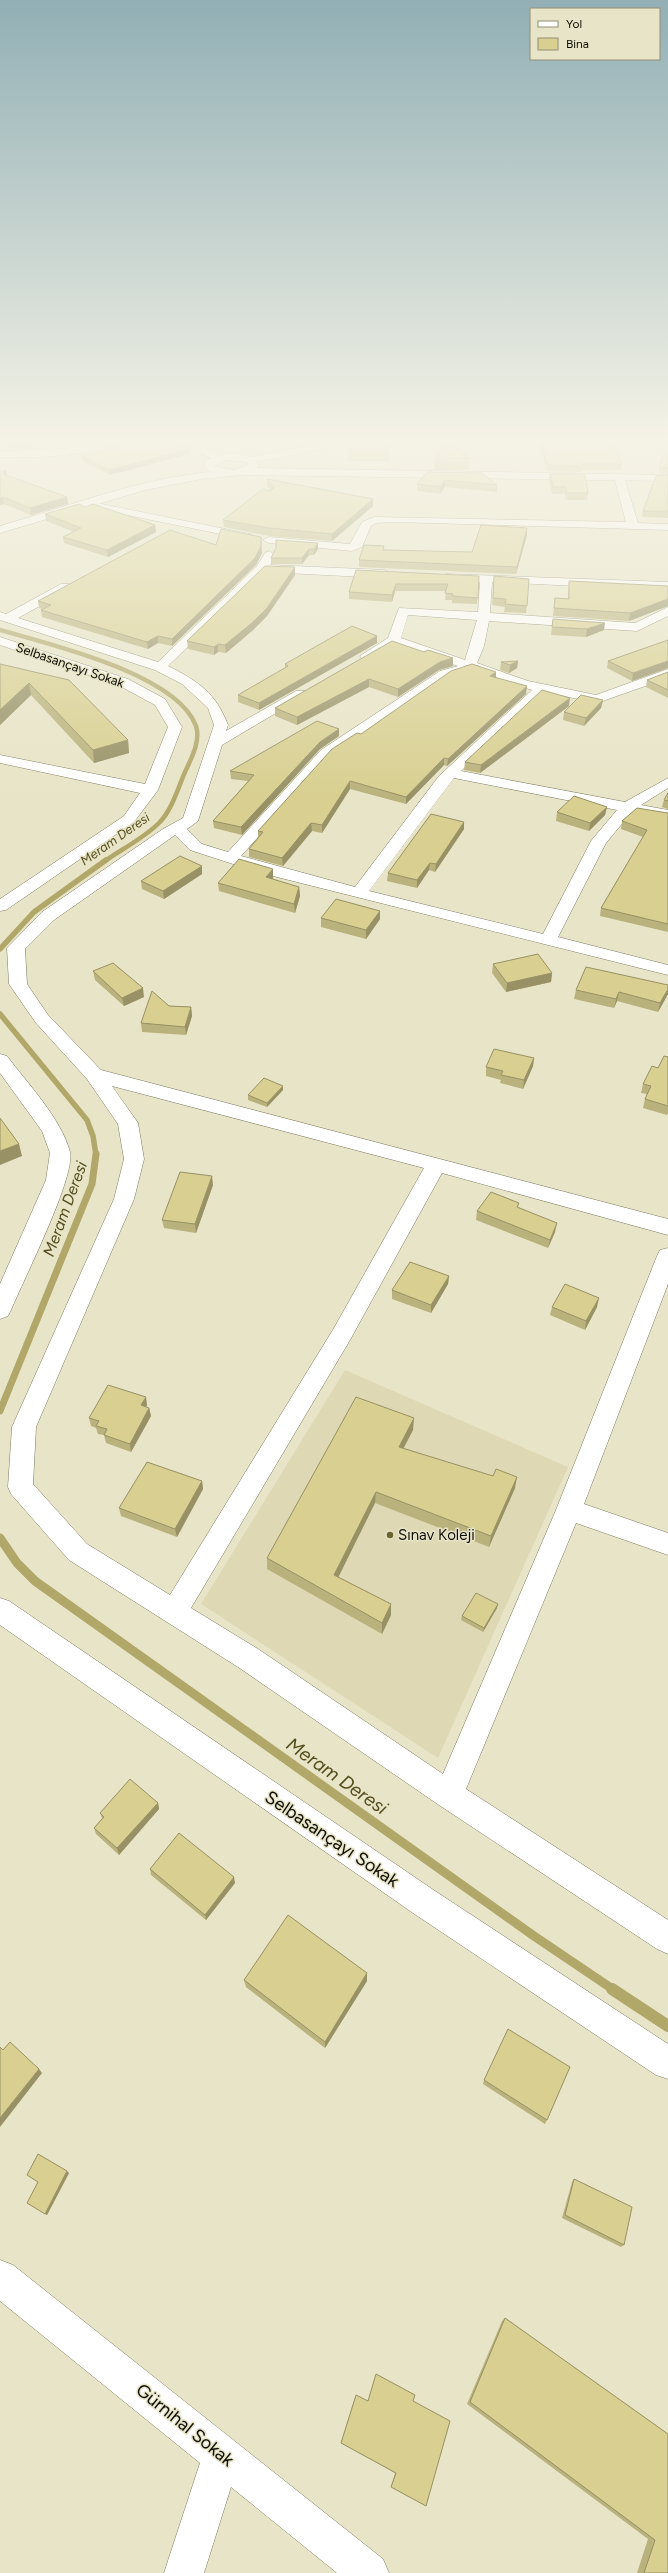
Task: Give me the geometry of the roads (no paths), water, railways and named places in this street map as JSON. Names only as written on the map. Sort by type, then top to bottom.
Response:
[{"type":"street","points":[[160,666],[262,568],[266,560]]},
{"type":"street","points":[[262,568],[395,574]]},
{"type":"street","points":[[434,576],[668,586]]},
{"type":"street","points":[[232,858],[326,752],[445,674],[468,667],[478,649],[484,618],[486,578]]},
{"type":"street","points":[[4,617],[76,582]]},
{"type":"street","points":[[353,664],[394,640],[403,611],[484,618],[637,627],[668,611]]},
{"type":"street","points":[[4,617],[160,666],[187,681],[214,706],[221,725],[190,821],[177,828],[48,916],[16,948],[18,984],[42,1019],[94,1075],[128,1123],[134,1159],[124,1199],[24,1427],[20,1487],[78,1552],[248,1658],[448,1795],[668,1938]]},
{"type":"street","points":[[651,620],[668,628]]},
{"type":"street","points":[[394,640],[468,667],[542,688],[597,699],[668,673]]},
{"type":"street","name":"Selbasançayı Sokak","points":[[0,641],[123,682],[160,702],[175,727],[150,790],[129,819],[0,906]]},
{"type":"street","points":[[215,743],[311,688]]},
{"type":"street","points":[[360,893],[450,773],[542,688]]},
{"type":"street","points":[[0,759],[150,790]]},
{"type":"street","points":[[450,773],[668,815]]},
{"type":"street","points":[[549,939],[599,841],[628,807],[668,782]]},
{"type":"street","points":[[177,828],[196,847],[267,870],[549,939],[668,970]]},
{"type":"street","points":[[0,1060],[51,1129],[60,1153],[56,1180],[0,1310]]},
{"type":"street","points":[[94,1075],[668,1227]]},
{"type":"street","points":[[174,1612],[342,1334],[436,1165]]},
{"type":"street","points":[[448,1795],[569,1510],[668,1256]]},
{"type":"street","points":[[569,1510],[668,1544]]},
{"type":"street","name":"Selbasançayı Sokak","points":[[0,1610],[417,1898],[668,2063]]},
{"type":"street","name":"Gürnihal Sokak","points":[[0,2278],[369,2573]]},
{"type":"street","points":[[184,2573],[222,2455]]},
{"type":"waterway","name":"Meram Deresi","points":[[0,630],[79,653],[139,676],[164,691],[184,708],[196,726],[197,738],[195,750],[174,799],[164,818],[147,834],[105,861]]},
{"type":"waterway","name":"Meram Deresi","points":[[0,949],[34,912],[106,860]]},
{"type":"waterway","name":"Meram Deresi","points":[[0,1014],[87,1120],[93,1136],[96,1155]]},
{"type":"waterway","name":"Meram Deresi","points":[[0,1411],[92,1184],[96,1155]]},
{"type":"waterway","name":"Meram Deresi","points":[[0,1538],[17,1563],[35,1581],[534,1936],[614,1990]]},
{"type":"waterway","name":"Meram Deresi","points":[[612,1989],[668,2026]]},
{"type":"place","name":"Sınav Koleji","points":[[390,1535]]}]
